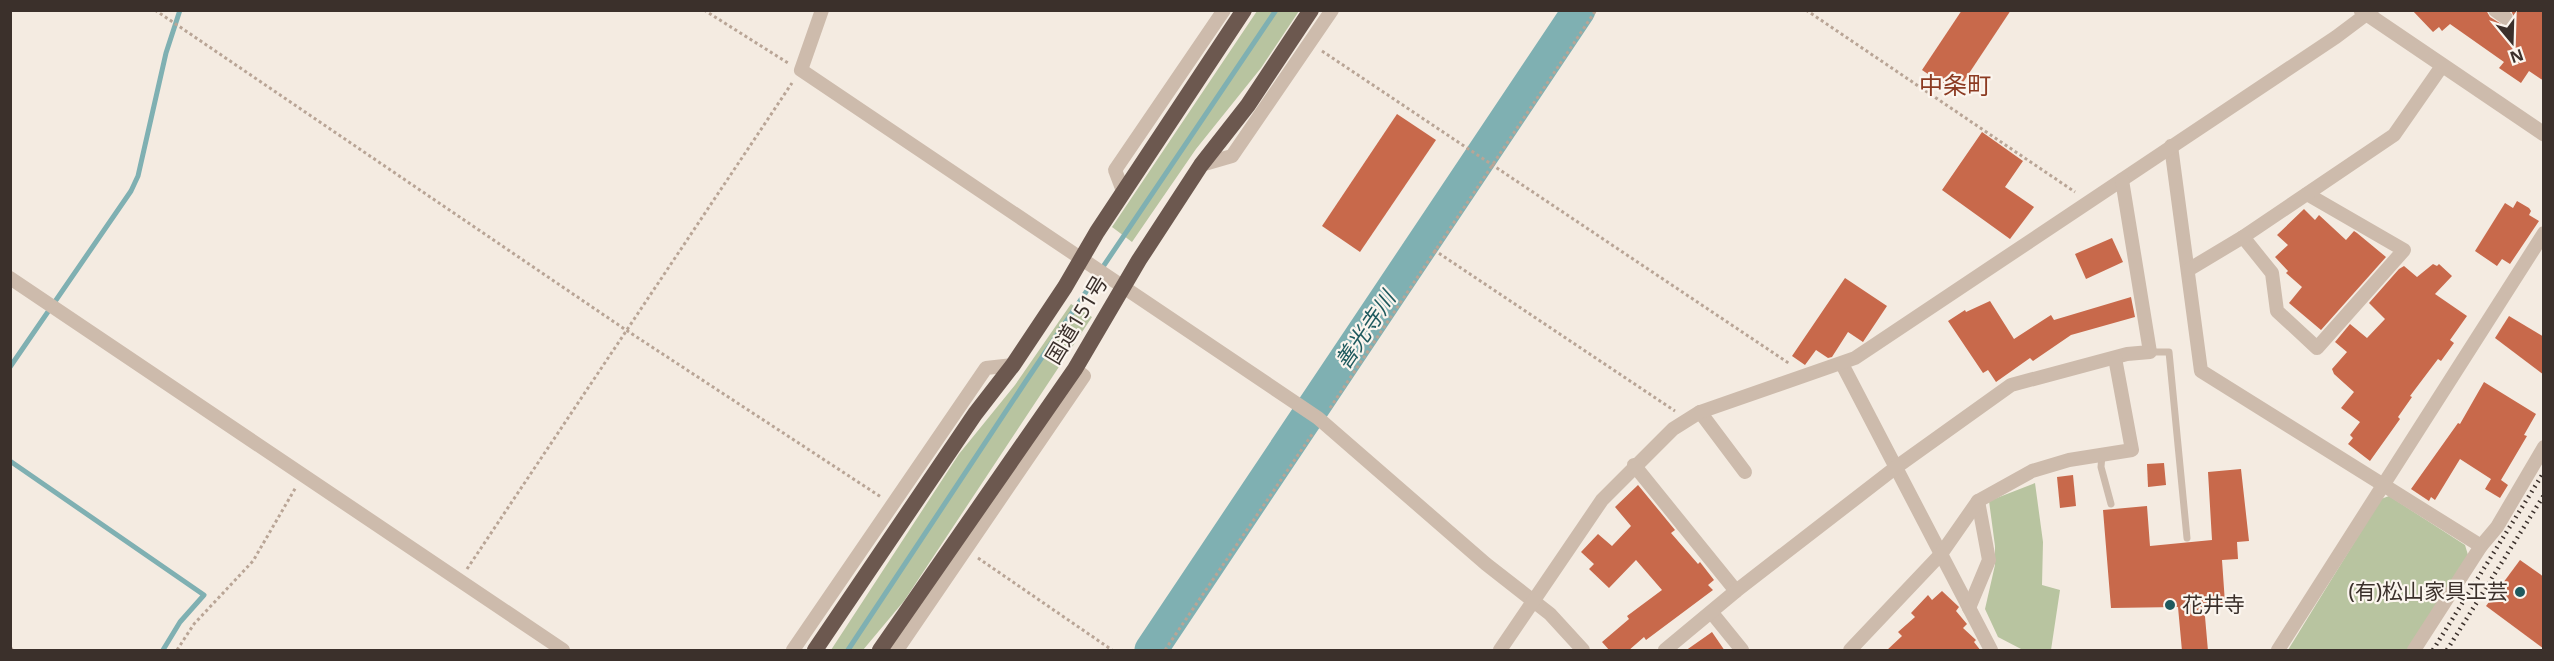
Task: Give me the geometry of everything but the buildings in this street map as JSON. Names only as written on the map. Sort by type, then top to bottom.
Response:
[{"type":"highway","name":"国道151号","points":[[815,651],[975,414],[1013,365],[1065,287],[1123,191],[1244,10]]},
{"type":"highway","name":"国道151号","points":[[880,651],[1075,369],[1123,287],[1202,165],[1248,105],[1311,10]]},
{"type":"street","points":[[822,10],[801,70],[1320,419],[1486,564],[1550,614],[1583,651]]},
{"type":"street","points":[[1123,191],[1115,170],[1224,10]]},
{"type":"street","points":[[1202,165],[1232,156],[1332,10]]},
{"type":"street","points":[[1500,651],[1602,500],[1634,465],[1686,419],[1700,412],[1842,364],[2336,37],[2367,12],[2442,66],[2544,134]]},
{"type":"street","points":[[2188,270],[2243,237],[2394,135],[2442,66]]},
{"type":"street","points":[[2171,146],[2201,371],[2481,546]]},
{"type":"street","points":[[1665,651],[1736,591],[1895,468],[2011,386],[2115,358],[2150,352],[2122,180]]},
{"type":"street","points":[[2243,237],[2272,273],[2277,311],[2317,348],[2404,250],[2307,194]]},
{"type":"street","points":[[2278,651],[2544,233]]},
{"type":"street","points":[[10,278],[563,651]]},
{"type":"street","points":[[1850,651],[1941,554],[1978,501],[2032,471],[2069,460],[2132,450],[2115,358]]},
{"type":"street","points":[[1842,364],[1991,650]]},
{"type":"street","points":[[793,651],[986,368],[1013,365]]},
{"type":"street","points":[[897,651],[1084,376],[1075,369]]},
{"type":"street","points":[[1700,412],[1745,472]]},
{"type":"street","points":[[2414,651],[2481,546],[2497,527],[2544,447]]},
{"type":"street","points":[[1634,465],[1736,591]]},
{"type":"street","points":[[1969,608],[1989,560],[1978,501]]},
{"type":"street","points":[[1712,613],[1742,651]]},
{"type":"lane","points":[[2150,352],[2169,352],[2187,538]]},
{"type":"lane","points":[[2102,455],[2101,467],[2110,504]]},
{"type":"path","points":[[155,10],[626,330],[892,505]]},
{"type":"path","points":[[459,581],[801,70],[704,10]]},
{"type":"path","points":[[1165,651],[1596,10]]},
{"type":"path","points":[[1806,10],[2089,202]]},
{"type":"path","points":[[1310,44],[1492,163],[1808,376]]},
{"type":"path","points":[[1434,250],[1686,419]]},
{"type":"path","points":[[177,651],[194,624],[253,561],[303,475]]},
{"type":"path","points":[[966,550],[1113,651]]},
{"type":"path","points":[[10,648],[14,651]]},
{"type":"green space","points":[[1257,11],[1299,11],[1261,68],[1196,149],[1132,242],[1112,227]]},
{"type":"green space","points":[[1071,304],[1092,317],[904,601],[863,650],[831,650],[959,454],[1015,385]]},
{"type":"green space","points":[[2035,483],[2043,542],[2042,585],[2060,590],[2051,650],[2023,650],[1998,637],[1985,609],[1995,565],[1989,501]]},
{"type":"green space","points":[[2389,496],[2465,545],[2468,555],[2408,650],[2288,650],[2381,499]]},
{"type":"waterway","points":[[10,367],[131,191],[138,176],[166,53],[180,10]]},
{"type":"waterway","points":[[848,650],[1276,10]]},
{"type":"waterway","name":"善光寺川","points":[[1151,650],[1579,10]]},
{"type":"waterway","points":[[10,461],[204,595],[180,622],[163,650]]},
{"type":"railway","points":[[2433,650],[2544,472]]},
{"type":"railway","points":[[2447,650],[2544,495]]},
{"type":"place","name":"(有)松山家具工芸","points":[[2520,592]]},
{"type":"place","name":"花井寺","points":[[2170,605]]},
{"type":"district","name":"中条町","points":[[1955,86]]}]
